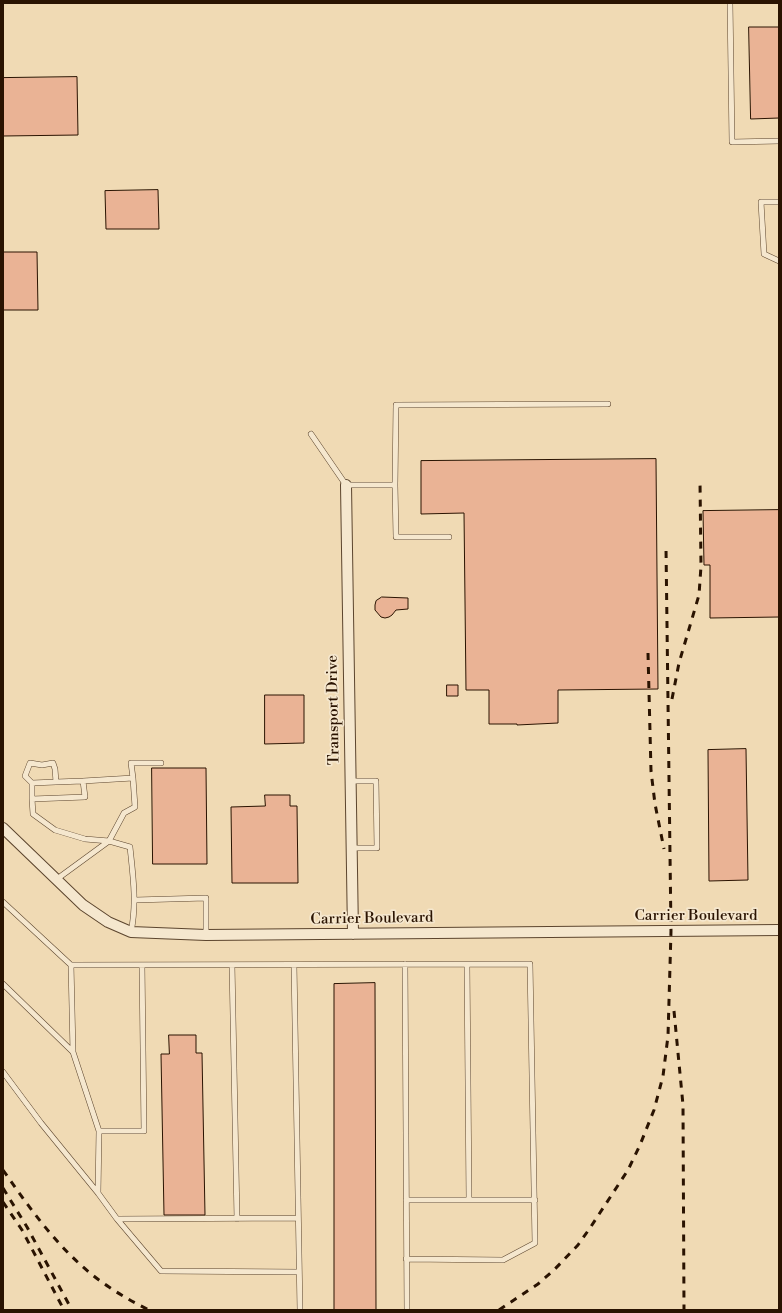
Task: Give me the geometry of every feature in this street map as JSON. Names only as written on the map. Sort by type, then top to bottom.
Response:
[{"type":"street","name":"Transport Drive","points":[[346,485],[351,848],[354,934]]},
{"type":"street","name":"Carrier Boulevard","points":[[3,828],[83,905],[108,922],[131,932],[206,935],[779,930]]},
{"type":"lane","points":[[730,3],[732,142],[779,141]]},
{"type":"lane","points":[[779,202],[761,202],[764,254],[779,261]]},
{"type":"lane","points":[[449,537],[396,537],[396,405],[608,404]]},
{"type":"lane","points":[[311,434],[346,485],[395,485]]},
{"type":"lane","points":[[56,782],[53,763],[42,765],[30,764],[25,776],[32,783],[33,814],[54,830],[84,840],[109,842],[130,847],[135,900],[135,916],[131,932]]},
{"type":"lane","points":[[56,879],[109,842],[124,813],[135,808],[131,763],[161,763]]},
{"type":"lane","points":[[32,783],[132,778]]},
{"type":"lane","points":[[32,799],[85,797],[83,781]]},
{"type":"lane","points":[[350,781],[376,781],[377,833],[377,848],[351,848]]},
{"type":"lane","points":[[135,900],[206,898],[206,935]]},
{"type":"lane","points":[[3,902],[71,965],[530,964],[535,1243],[503,1260],[406,1259]]},
{"type":"lane","points":[[294,964],[300,1310]]},
{"type":"lane","points":[[405,964],[407,1310]]},
{"type":"lane","points":[[71,965],[73,1052],[99,1131],[98,1193]]},
{"type":"lane","points":[[99,1131],[144,1131],[142,965]]},
{"type":"lane","points":[[232,965],[237,1219]]},
{"type":"lane","points":[[467,965],[469,1200]]},
{"type":"lane","points":[[3,984],[73,1052]]},
{"type":"lane","points":[[3,1072],[41,1123],[160,1271],[299,1272]]},
{"type":"lane","points":[[406,1200],[535,1200]]},
{"type":"lane","points":[[117,1219],[298,1218]]},
{"type":"building","points":[[749,27],[779,27],[779,118],[751,119]]},
{"type":"building","points":[[77,77],[78,135],[3,136],[3,78]]},
{"type":"building","points":[[158,190],[159,229],[106,229],[105,191]]},
{"type":"building","points":[[3,252],[37,252],[38,310],[3,310]]},
{"type":"building","points":[[656,459],[658,689],[558,690],[558,723],[517,725],[489,724],[489,690],[466,690],[464,513],[421,514],[421,461]]},
{"type":"building","points":[[779,510],[779,617],[710,618],[710,565],[704,565],[703,511]]},
{"type":"building","points":[[382,597],[408,598],[408,609],[396,610],[389,617],[381,617],[375,610],[375,605],[376,601]]},
{"type":"building","points":[[447,685],[458,685],[458,696],[447,696]]},
{"type":"building","points":[[265,695],[304,695],[304,743],[265,744]]},
{"type":"building","points":[[746,749],[748,880],[709,881],[708,750]]},
{"type":"building","points":[[152,768],[206,768],[207,864],[153,864]]},
{"type":"building","points":[[265,795],[290,795],[290,806],[297,806],[298,883],[232,883],[231,807],[265,806]]},
{"type":"building","points":[[375,983],[376,1310],[334,1310],[334,984]]},
{"type":"building","points":[[169,1035],[196,1035],[196,1053],[202,1053],[205,1215],[164,1215],[161,1054],[169,1054]]},
{"type":"railway","points":[[672,699],[679,663],[699,595],[701,566],[700,481]]},
{"type":"railway","points":[[499,1310],[538,1284],[554,1270],[578,1245],[590,1228],[628,1170],[654,1110],[663,1076],[668,1036],[671,931],[666,548]]},
{"type":"railway","points":[[648,653],[651,771],[655,804],[664,849]]},
{"type":"railway","points":[[674,1011],[683,1105],[684,1310]]},
{"type":"railway","points":[[3,1170],[38,1218],[78,1263],[114,1290],[149,1310]]},
{"type":"railway","points":[[3,1188],[27,1227],[72,1310]]},
{"type":"railway","points":[[3,1202],[22,1230],[64,1310]]}]
